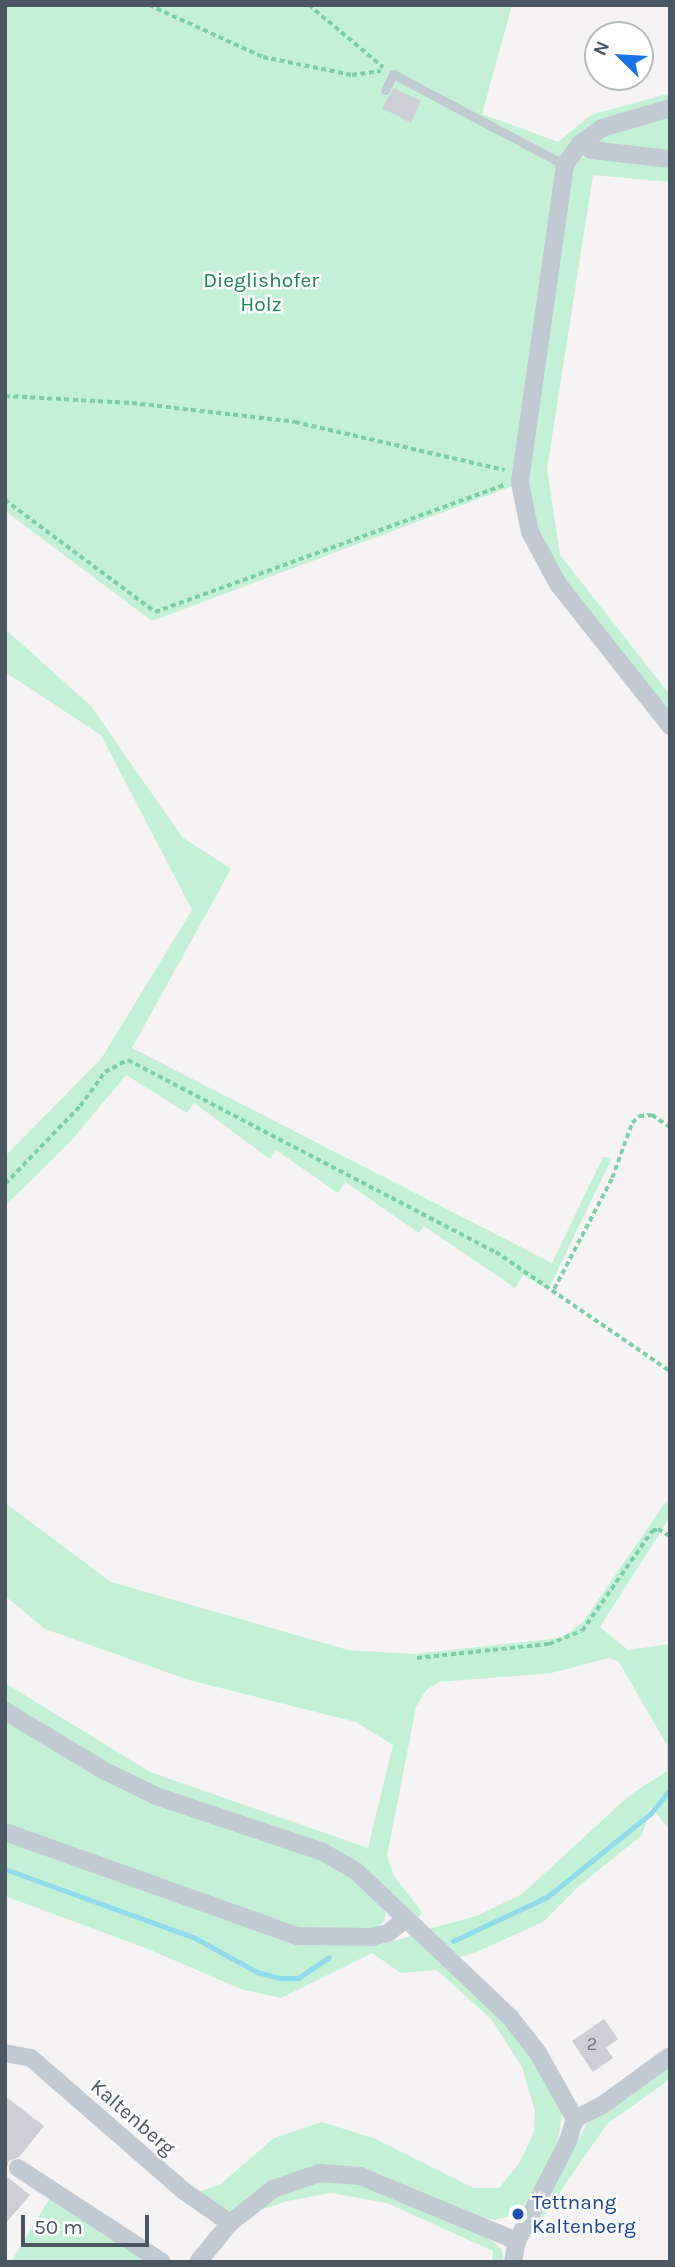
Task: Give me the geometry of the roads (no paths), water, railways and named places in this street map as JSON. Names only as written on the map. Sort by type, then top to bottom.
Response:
[{"type":"street","points":[[670,108],[610,125],[580,144],[565,165],[520,478],[530,532],[558,584],[670,726]]},
{"type":"street","points":[[580,144],[592,150],[670,159]]},
{"type":"street","points":[[5,1711],[103,1770],[156,1796],[341,1862],[375,1886],[517,2026],[575,2119]]},
{"type":"street","points":[[5,1832],[297,1937],[372,1937],[388,1933],[406,1919]]},
{"type":"street","name":"Kaltenberg","points":[[5,2053],[31,2058],[184,2191],[230,2223]]},
{"type":"street","points":[[513,2262],[517,2241],[575,2119],[601,2106],[670,2056]]},
{"type":"street","points":[[18,2168],[162,2262]]},
{"type":"street","points":[[198,2262],[230,2223],[290,2180],[342,2172],[422,2200],[517,2241]]},
{"type":"lane","points":[[385,90],[393,74],[565,165]]},
{"type":"waterway","points":[[453,1941],[547,1897],[651,1813],[668,1792]]},
{"type":"waterway","points":[[5,1869],[193,1937],[257,1972],[279,1978],[298,1978],[329,1957]]},
{"type":"place","name":"Tettnang Kaltenberg","points":[[518,2214]]},
{"type":"park label","name":"Dieglishofer Holz","points":[[261,292]]}]
